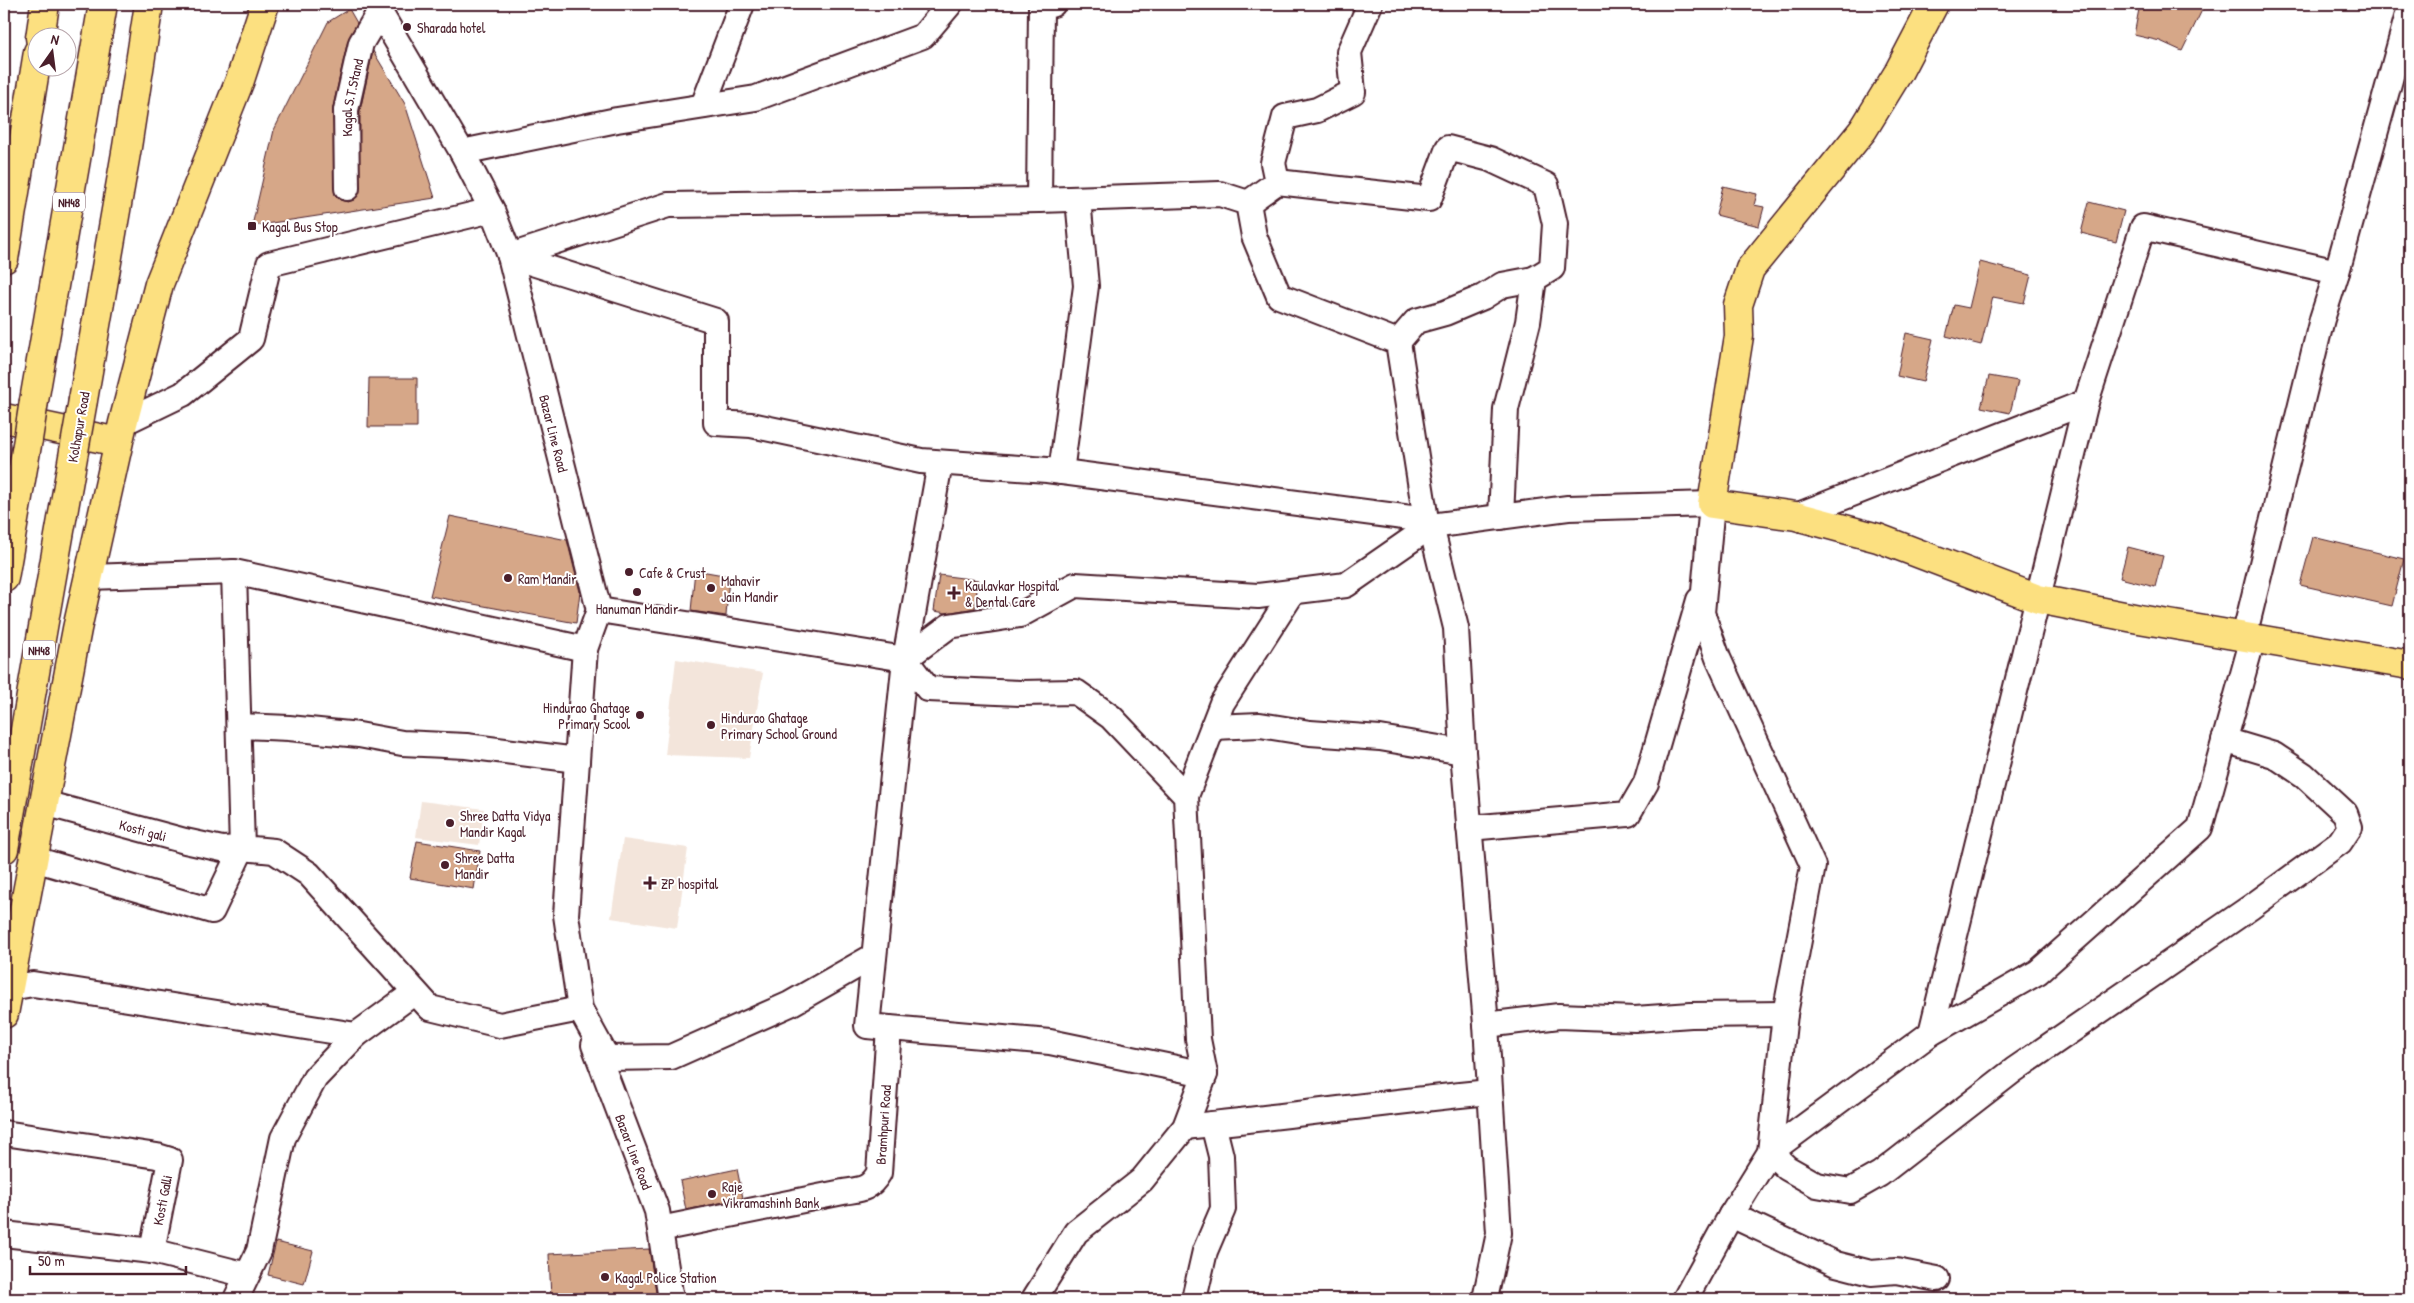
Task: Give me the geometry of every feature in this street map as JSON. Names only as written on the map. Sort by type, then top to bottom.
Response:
[{"type":"main road","points":[[42,28],[46,4]]},
{"type":"main road","name":"NH48","points":[[4,578],[103,4]]},
{"type":"main road","name":"Kolhapur Road","points":[[4,849],[127,147],[149,4]]},
{"type":"main road","points":[[4,1014],[89,577],[121,433],[159,284],[240,80],[265,4]]},
{"type":"main road","points":[[1934,4],[1898,73],[1863,130],[1750,269],[1738,305],[1739,336],[1712,504],[1796,516],[1878,538],[2038,599],[2410,665]]},
{"type":"main road","points":[[4,259],[34,78]]},
{"type":"main road","points":[[4,418],[121,433]]},
{"type":"street","points":[[703,106],[742,4]]},
{"type":"street","points":[[462,152],[617,120],[756,98],[923,36],[950,4]]},
{"type":"street","points":[[1038,200],[1042,8],[1053,4]]},
{"type":"street","points":[[1277,182],[1273,163],[1285,117],[1317,110],[1353,92],[1349,52],[1370,4]]},
{"type":"street","points":[[1685,1299],[1731,1215],[1770,1152],[1932,1033],[2038,972],[2200,828],[2224,740],[2322,319],[2337,272],[2410,7]]},
{"type":"street","name":"Bazar Line Road","points":[[378,8],[462,152],[492,210],[510,256],[599,610]]},
{"type":"street","name":"Kagal S.T.Stand","points":[[347,188],[346,110],[362,43],[378,8]]},
{"type":"street","points":[[510,256],[716,321],[716,423],[751,425],[921,461],[1061,472],[1426,520],[1398,342],[1416,321],[1445,313],[1483,297],[1502,286],[1534,279],[1552,268],[1555,224],[1546,185],[1490,159],[1448,148],[1429,199],[1277,182],[1248,202]]},
{"type":"street","points":[[510,256],[668,205],[1038,200],[1220,194],[1248,202]]},
{"type":"street","points":[[1061,472],[1086,286],[1078,199]]},
{"type":"street","points":[[1248,202],[1254,236],[1279,296],[1398,342]]},
{"type":"street","points":[[121,433],[183,394],[251,339],[269,264],[492,210]]},
{"type":"street","points":[[1932,1033],[2086,402],[2143,227],[2337,272]]},
{"type":"street","points":[[1501,517],[1506,409],[1528,322],[1534,279]]},
{"type":"street","points":[[1796,516],[2086,402]]},
{"type":"street","points":[[940,462],[905,659],[866,1026],[1050,1042],[1204,1074]]},
{"type":"street","points":[[905,659],[949,626],[1020,614],[1075,585],[1258,596],[1293,592],[1346,584],[1431,526],[1568,508],[1712,504],[1702,613],[1718,658],[1813,866],[1785,1014],[1770,1152]]},
{"type":"street","points":[[1431,526],[1456,628],[1462,752],[1486,1025],[1499,1233],[1485,1299]]},
{"type":"street","points":[[89,577],[234,572],[585,649]]},
{"type":"street","points":[[34,859],[212,911],[242,848],[234,572]]},
{"type":"street","points":[[1469,828],[1628,814],[1646,784],[1705,577]]},
{"type":"street","points":[[1034,1299],[1076,1232],[1142,1180],[1185,1128],[1204,1074],[1198,1039],[1186,796],[1222,703],[1293,592]]},
{"type":"street","points":[[874,956],[790,1004],[672,1057],[607,1058],[580,1009],[566,915],[585,649],[599,610],[905,659],[928,688],[1020,693],[1076,692],[1111,717],[1186,796]]},
{"type":"street","points":[[1213,727],[1260,725],[1310,733],[1380,738],[1462,752]]},
{"type":"street","points":[[239,726],[289,728],[359,735],[402,743],[466,746],[577,760]]},
{"type":"street","points":[[1770,1152],[1787,1168],[1817,1185],[1850,1191],[1880,1174],[2014,1070],[2251,908],[2340,842],[2350,827],[2345,813],[2304,775],[2274,755],[2224,740]]},
{"type":"street","name":"Kosti gali","points":[[44,803],[185,841],[222,849],[242,848],[274,851],[309,874],[430,1008],[500,1025],[580,1009]]},
{"type":"street","points":[[10,988],[33,984],[356,1035]]},
{"type":"street","points":[[236,1299],[259,1251],[284,1138],[315,1078],[356,1035],[416,992]]},
{"type":"street","name":"Bazar Line Road","points":[[580,1009],[657,1211],[671,1299]]},
{"type":"street","points":[[1486,1025],[1558,1016],[1635,1019],[1691,1015],[1785,1014]]},
{"type":"street","name":"Bramhpuri Road","points":[[660,1229],[850,1191],[873,1184],[879,1173],[889,1028]]},
{"type":"street","points":[[1185,1128],[1291,1116],[1364,1105],[1490,1092]]},
{"type":"street","points":[[1194,1299],[1205,1251],[1223,1209],[1221,1156],[1213,1124]]},
{"type":"street","name":"Kosti Galli","points":[[4,1134],[157,1156],[170,1160],[152,1251]]},
{"type":"street","points":[[1731,1215],[1836,1264],[1871,1273],[1896,1271],[1937,1279]]},
{"type":"street","points":[[4,1234],[152,1251],[247,1275]]},
{"type":"shaded area","name":"Hindurao Ghatage Primary School Ground","points":[[676,659],[763,673],[749,758],[665,755]]},
{"type":"shaded area","name":"Shree Datta Vidya Mandir Kagal","points":[[421,801],[484,809],[479,845],[416,837]]},
{"type":"shaded area","name":"ZP hospital","points":[[623,839],[688,848],[677,928],[611,918]]},
{"type":"building","points":[[2140,4],[2205,4],[2182,51],[2160,41],[2134,35]]},
{"type":"building","points":[[349,9],[357,23],[348,40],[333,107],[335,195],[340,200],[348,202],[354,200],[359,194],[360,111],[373,51],[405,104],[435,198],[252,226],[274,130],[328,22]]},
{"type":"building","points":[[1723,186],[1757,194],[1754,205],[1764,207],[1759,226],[1716,215]]},
{"type":"building","points":[[2089,202],[2124,211],[2116,242],[2081,233]]},
{"type":"building","points":[[1980,262],[2031,275],[2024,303],[1993,297],[1981,345],[1946,336],[1954,305],[1969,308]]},
{"type":"building","points":[[1906,333],[1933,339],[1923,382],[1897,376]]},
{"type":"building","points":[[1989,376],[2018,381],[2010,413],[1981,407]]},
{"type":"building","points":[[369,378],[417,378],[417,427],[368,427]]},
{"type":"building","name":"Ram Mandir","points":[[450,516],[567,540],[580,592],[576,623],[430,596]]},
{"type":"building","points":[[2313,537],[2404,559],[2392,606],[2300,585]]},
{"type":"building","points":[[2128,547],[2163,556],[2155,587],[2120,578]]},
{"type":"building","name":"Mahavir Jain Mandir","points":[[695,570],[729,576],[726,616],[691,611]]},
{"type":"building","points":[[939,575],[978,580],[975,608],[946,613],[934,611]]},
{"type":"building","name":"Shree Datta Mandir","points":[[417,841],[480,851],[474,889],[410,878]]},
{"type":"building","name":"Raje Vikramashinh Bank","points":[[737,1169],[743,1198],[686,1210],[680,1181]]},
{"type":"building","points":[[276,1242],[313,1251],[304,1284],[268,1275]]},
{"type":"building","name":"Kagal Police Station","points":[[649,1249],[657,1299],[551,1299],[549,1254]]},
{"type":"place","name":"Sharada hotel","points":[[407,27]]},
{"type":"place","name":"Kagal Bus Stop","points":[[252,226]]},
{"type":"place","name":"Cafe & Crust","points":[[629,572]]},
{"type":"place","name":"Ram Mandir","points":[[508,578]]},
{"type":"place","name":"Mahavir Jain Mandir","points":[[711,588]]},
{"type":"place","name":"Hanuman Mandir","points":[[637,592]]},
{"type":"place","name":"Kaulavkar Hospital & Dental Care","points":[[954,593]]},
{"type":"place","name":"Hindurao Ghatage Primary Scool","points":[[640,715]]},
{"type":"place","name":"Hindurao Ghatage Primary School Ground","points":[[711,725]]},
{"type":"place","name":"Shree Datta Vidya Mandir Kagal","points":[[450,823]]},
{"type":"place","name":"Shree Datta Mandir","points":[[445,865]]},
{"type":"place","name":"ZP hospital","points":[[650,883]]},
{"type":"place","name":"Raje Vikramashinh Bank","points":[[712,1194]]},
{"type":"place","name":"Kagal Police Station","points":[[605,1277]]}]
